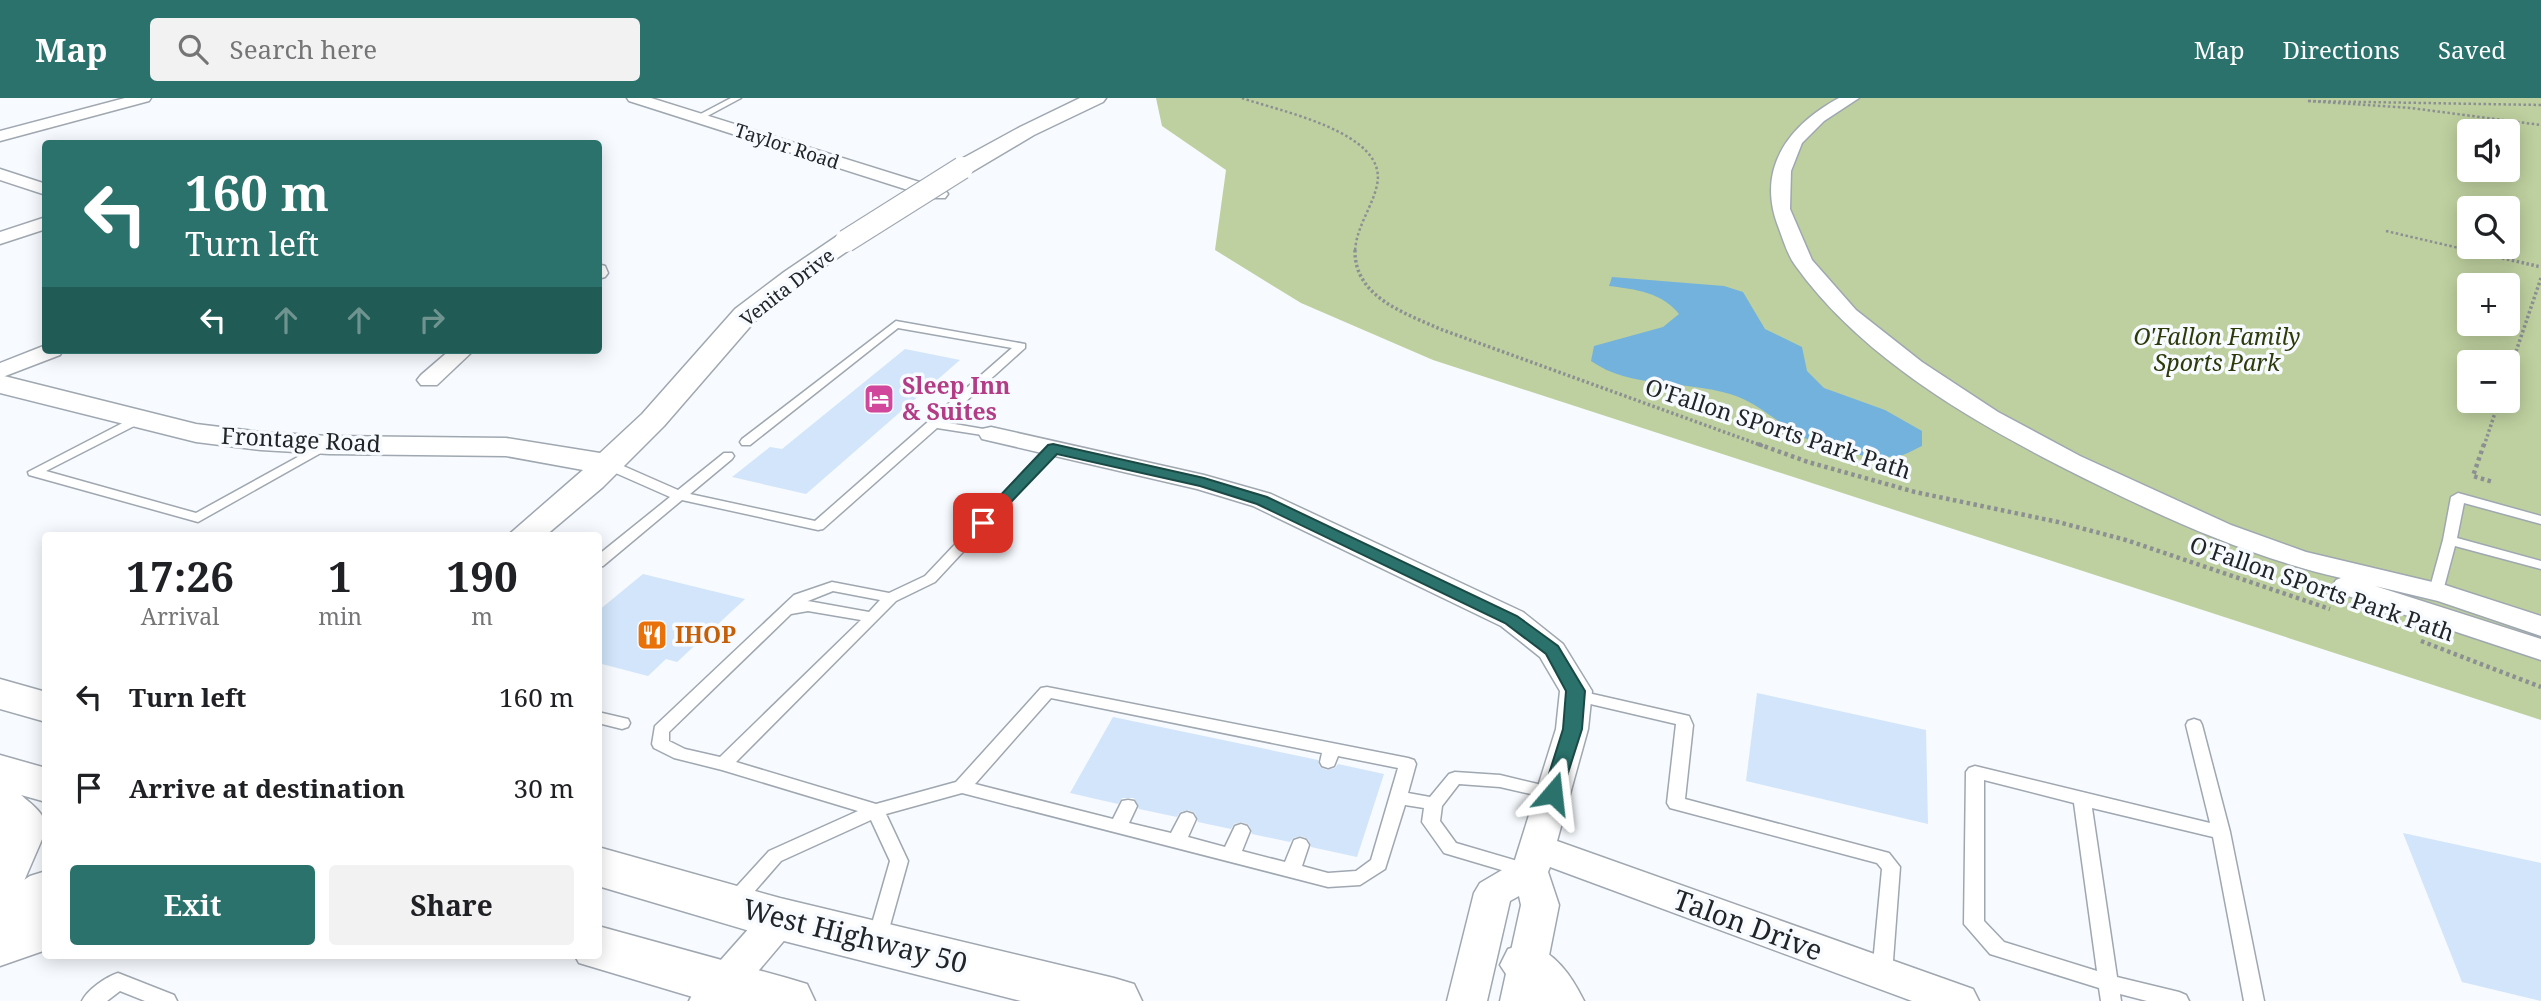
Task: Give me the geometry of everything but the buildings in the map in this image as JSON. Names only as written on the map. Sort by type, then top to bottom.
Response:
[{"type":"main road","points":[[0,694],[42,706]]},
{"type":"main road","points":[[0,772],[42,784]]},
{"type":"main road","points":[[0,804],[23,825],[0,881]]},
{"type":"main road","name":"West Highway 50","points":[[602,867],[780,919],[1114,1001]]},
{"type":"main road","points":[[0,944],[42,929]]},
{"type":"main road","points":[[602,950],[716,993],[787,1001]]},
{"type":"street","points":[[0,136],[143,98]]},
{"type":"street","name":"Taylor Road","points":[[635,98],[940,194]]},
{"type":"street","name":"Venita Drive","points":[[529,532],[653,420],[745,316],[793,277],[962,168],[1027,131],[1096,98]]},
{"type":"street","points":[[1851,98],[1815,119],[1789,149],[1780,179],[1782,216],[1803,260],[1837,301],[1886,346],[1928,376],[2038,445],[2165,509],[2280,554],[2344,586],[2541,650]]},
{"type":"street","points":[[0,174],[42,189]]},
{"type":"street","points":[[0,238],[42,224]]},
{"type":"street","points":[[0,371],[42,354]]},
{"type":"street","points":[[429,380],[458,354]]},
{"type":"street","name":"Frontage Road","points":[[0,384],[209,435],[329,445],[506,447],[607,464]]},
{"type":"street","points":[[991,434],[1204,483],[1262,500],[1511,620],[1552,650],[1576,691],[1572,729],[1533,860],[1540,905],[1534,989]]},
{"type":"street","points":[[2280,554],[2436,591],[2541,626]]},
{"type":"street","points":[[1467,1001],[1493,893],[1533,860]]},
{"type":"street","name":"Talon Drive","points":[[1533,860],[1959,1001]]},
{"type":"street","points":[[0,921],[42,892]]},
{"type":"street","points":[[716,993],[780,919]]},
{"type":"lane","points":[[697,118],[737,98]]},
{"type":"lane","points":[[607,464],[680,496],[818,526],[1021,346],[896,324],[746,442]]},
{"type":"lane","points":[[138,419],[34,471],[198,518],[329,445]]},
{"type":"lane","points":[[934,424],[991,434]]},
{"type":"lane","points":[[723,764],[891,598],[930,579],[1053,449]]},
{"type":"lane","points":[[602,559],[728,456]]},
{"type":"lane","points":[[2436,591],[2458,497],[2541,520]]},
{"type":"lane","points":[[2450,540],[2541,565]]},
{"type":"lane","points":[[877,942],[899,861],[876,810],[723,764],[680,754],[660,744],[661,730],[799,598],[816,589],[832,586],[891,598]]},
{"type":"lane","points":[[785,611],[808,606],[873,617]]},
{"type":"lane","points":[[731,905],[775,856],[876,810],[962,787],[1328,880],[1360,878],[1379,864],[1408,764],[1330,755],[1224,734],[1047,692],[962,787]]},
{"type":"lane","points":[[1575,695],[1683,720],[1685,725],[1676,803],[1883,858],[1888,862],[1891,867],[1882,974]]},
{"type":"lane","points":[[602,718],[622,723]]},
{"type":"lane","points":[[2194,725],[2221,832],[2254,1001]]},
{"type":"lane","points":[[2179,1001],[2110,992],[1997,948],[1974,924],[1975,772],[2221,832]]},
{"type":"lane","points":[[1533,860],[1450,848],[1431,822],[1434,804],[1455,778],[1500,781],[1553,793]]},
{"type":"lane","points":[[1399,797],[1434,804]]},
{"type":"lane","points":[[2082,799],[2110,992]]},
{"type":"lane","points":[[1118,827],[1128,806]]},
{"type":"lane","points":[[1177,841],[1187,819]]},
{"type":"lane","points":[[1231,855],[1241,831]]},
{"type":"lane","points":[[1292,870],[1300,845]]},
{"type":"lane","points":[[92,1001],[118,981],[167,1001]]},
{"type":"path","name":"O'Fallon SPorts Park Path","points":[[1242,98],[1339,133],[1372,155],[1380,169],[1379,180],[1359,228],[1352,253],[1362,280],[1387,303],[1440,330],[1808,462],[1915,492],[2058,522],[2126,540],[2334,610]]},
{"type":"path","points":[[2541,105],[2307,101],[2411,108],[2541,125]]},
{"type":"path","points":[[2386,231],[2541,267]]},
{"type":"path","points":[[2517,350],[2541,278]]},
{"type":"path","points":[[2473,477],[2495,413]]},
{"type":"path","name":"O'Fallon SPorts Park Path","points":[[2410,637],[2541,687]]},
{"type":"green space","name":"O'Fallon Family Sports Park","points":[[1156,98],[2541,98],[2541,720],[1433,360],[1301,303],[1215,250],[1226,170],[1162,126]]},
{"type":"water","points":[[1612,277],[1724,286],[1743,292],[1765,329],[1802,347],[1807,371],[1824,388],[1885,410],[1922,431],[1922,446],[1898,456],[1873,457],[1847,453],[1799,435],[1739,397],[1712,390],[1640,380],[1607,370],[1591,361],[1594,346],[1663,327],[1679,314],[1657,297],[1609,286]]},
{"type":"place","name":"Sleep Inn & Suites","points":[[879,399]]},
{"type":"place","name":"IHOP","points":[[652,635]]},
{"type":"route","points":[[983,523],[1053,449],[1204,483],[1262,500],[1511,620],[1552,650],[1576,691],[1572,729],[1553,793]]}]
